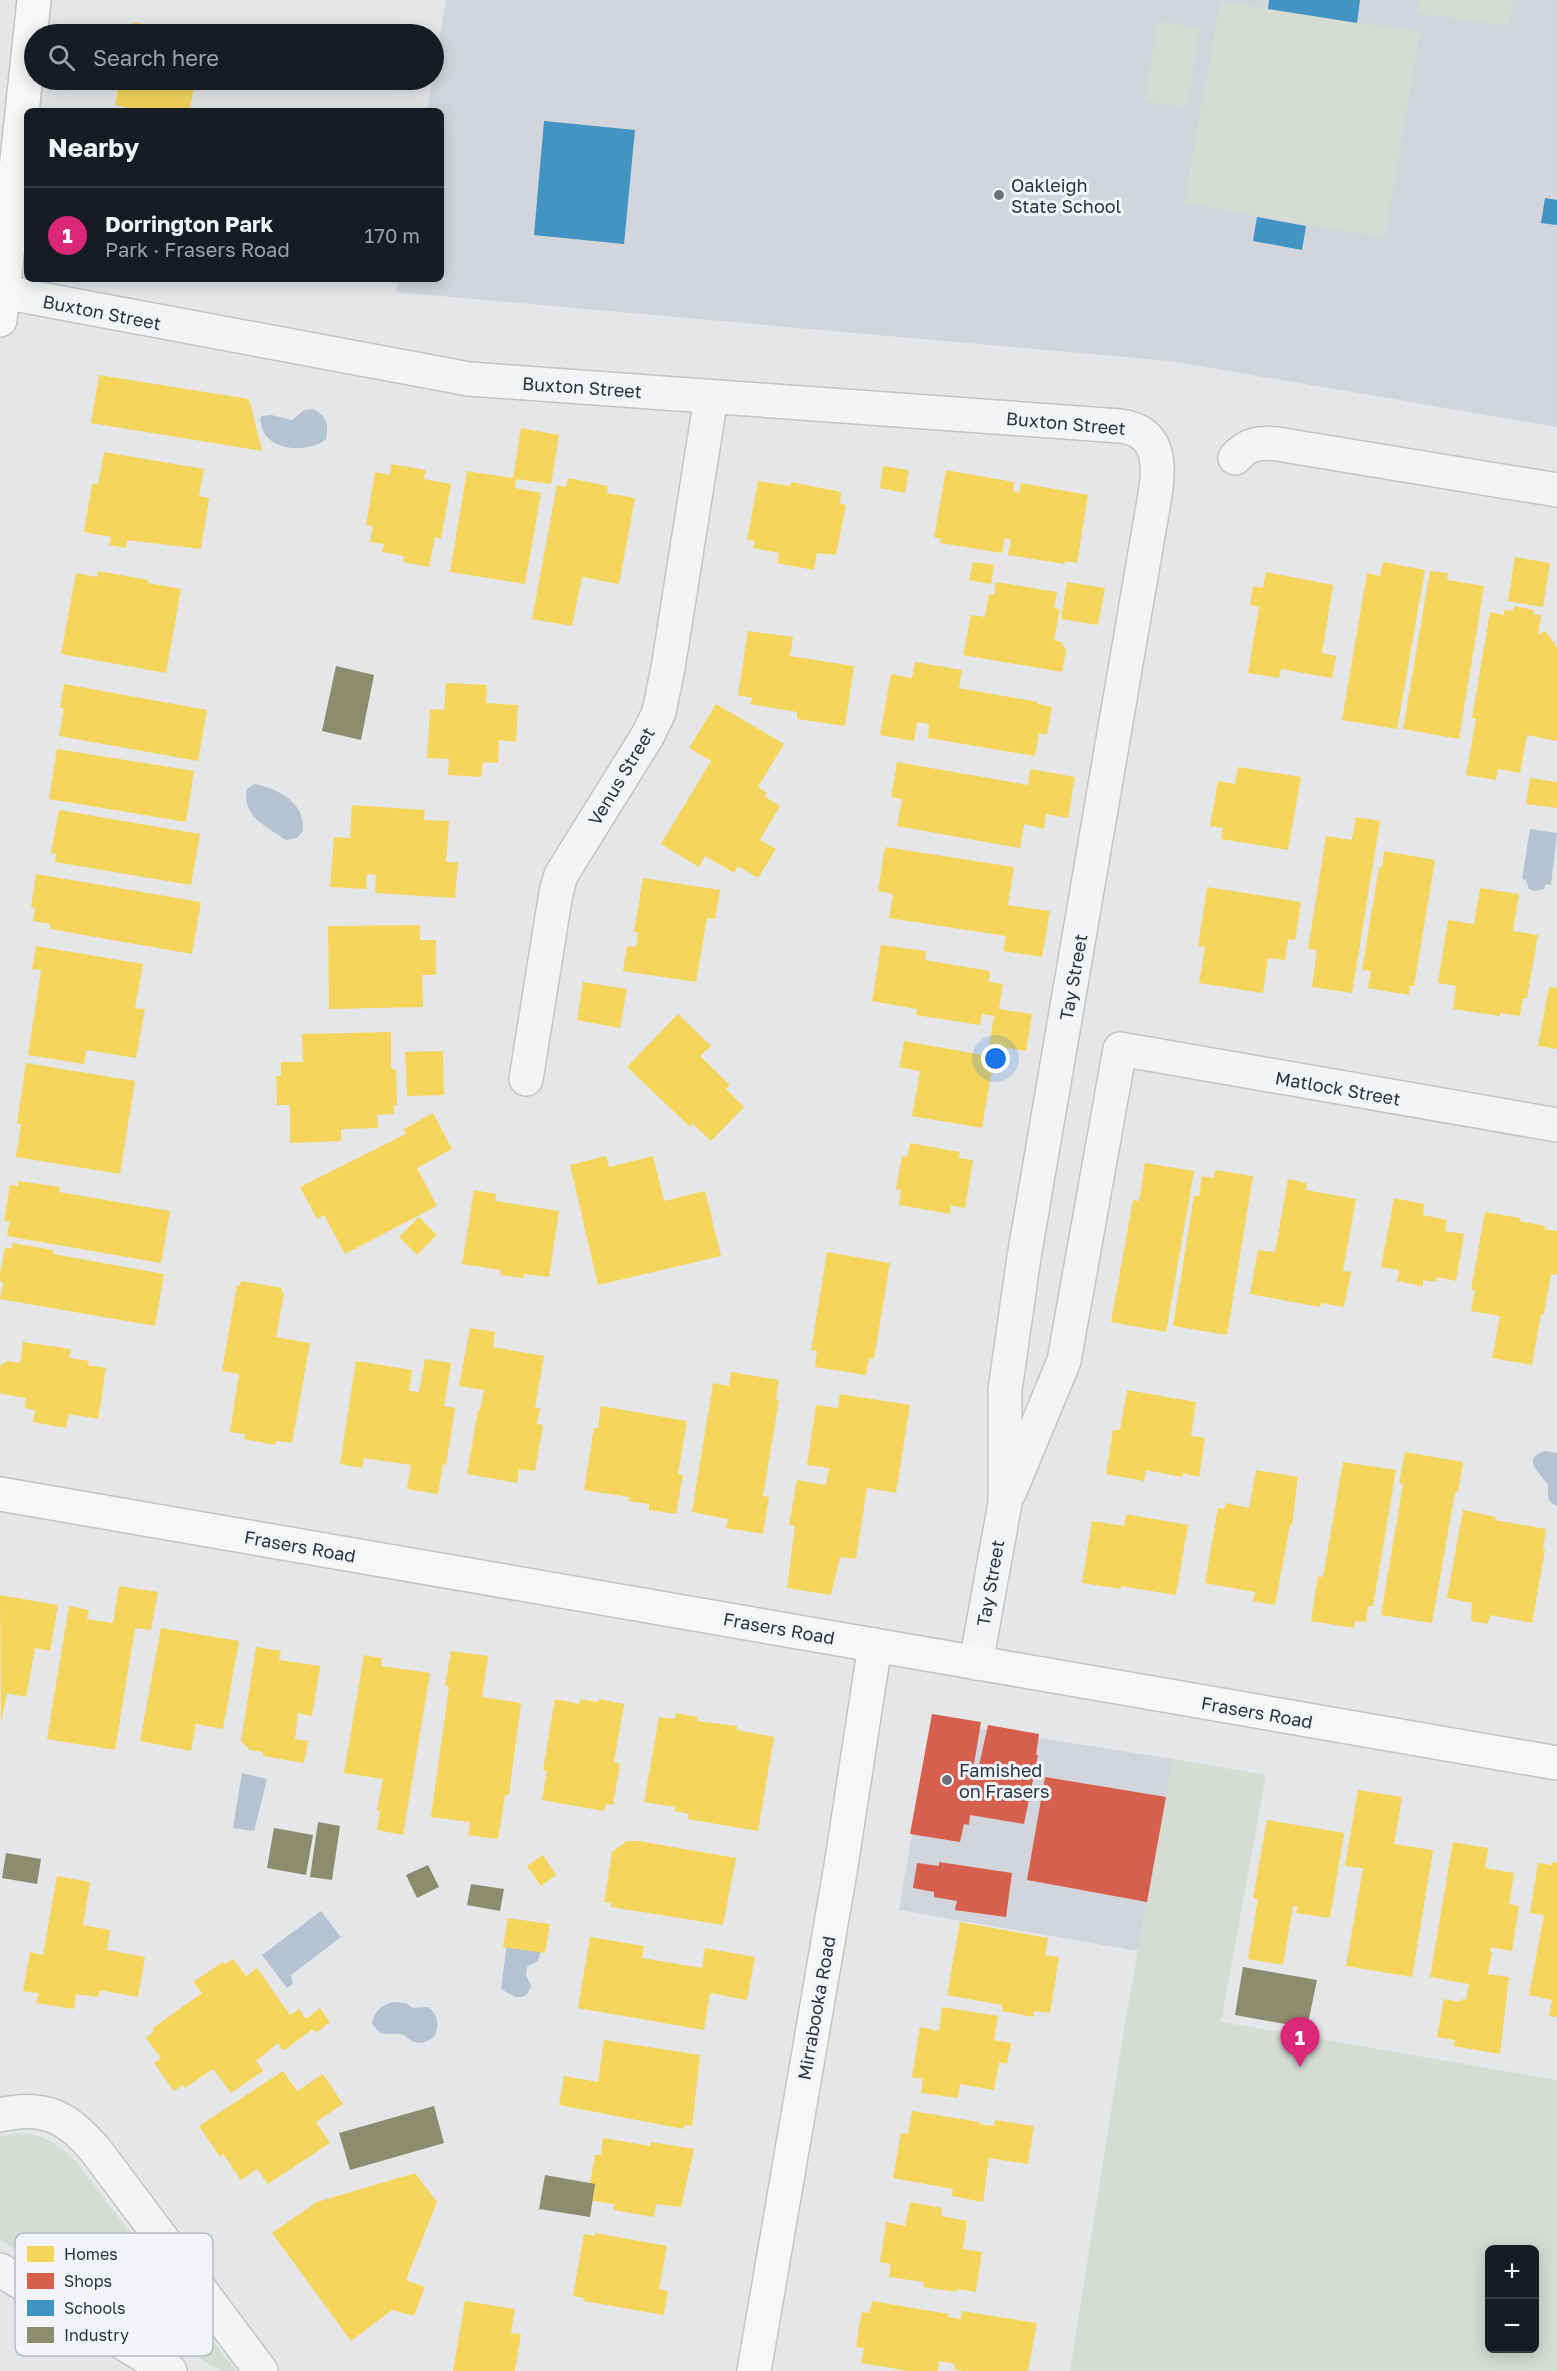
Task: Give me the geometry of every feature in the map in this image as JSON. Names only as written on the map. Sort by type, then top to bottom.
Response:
[{"type":"street","points":[[31,24],[34,0]]},
{"type":"street","points":[[2,306],[25,90]]},
{"type":"street","name":"Buxton Street","points":[[2,306],[469,380],[1126,427],[1146,435],[1155,453]]},
{"type":"street","name":"Venus Street","points":[[526,1079],[556,893],[561,875],[648,735],[659,712],[711,397]]},
{"type":"street","points":[[1235,458],[1249,446],[1262,443],[1277,444],[1557,490]]},
{"type":"street","name":"Tay Street","points":[[976,1663],[1005,1503],[1005,1414],[1008,1363],[1038,1175],[1155,495],[1157,466],[1155,453]]},
{"type":"street","name":"Tay Street","points":[[1005,1503],[1064,1361],[1120,1049]]},
{"type":"street","name":"Matlock Street","points":[[1120,1049],[1557,1125]]},
{"type":"street","name":"Frasers Road","points":[[0,1494],[1557,1763]]},
{"type":"street","name":"Mirrabooka Road","points":[[754,2371],[841,1866],[875,1645]]},
{"type":"street","points":[[0,2115],[38,2111],[62,2119],[79,2131],[158,2233]]},
{"type":"street","points":[[0,2270],[15,2279]]},
{"type":"street","points":[[213,2307],[261,2371]]},
{"type":"street","points":[[145,2356],[170,2371]]},
{"type":"shaded area","name":"Oakleigh State School","points":[[446,0],[1557,0],[1557,427],[1170,361],[396,292],[398,282],[444,282],[444,108],[428,108],[431,90],[444,90],[444,24],[442,24]]},
{"type":"shaded area","points":[[1418,0],[1513,0],[1509,26],[1416,13]]},
{"type":"shaded area","points":[[1220,1],[1420,32],[1385,238],[1184,203]]},
{"type":"shaded area","points":[[1158,21],[1200,28],[1187,108],[1145,101]]},
{"type":"shaded area","points":[[945,1723],[1173,1759],[1138,1951],[899,1910],[930,1731]]},
{"type":"shaded area","points":[[1173,1759],[1266,1775],[1221,2022],[1557,2080],[1557,2371],[1070,2371],[1126,2017]]},
{"type":"shaded area","points":[[17,2133],[33,2135],[60,2147],[73,2158],[130,2233],[15,2233],[15,2249],[0,2240],[0,2137]]},
{"type":"shaded area","points":[[213,2341],[236,2371],[221,2371],[196,2356],[213,2356]]},
{"type":"water","points":[[313,409],[324,418],[327,425],[326,439],[320,443],[305,448],[288,447],[273,442],[263,431],[260,419],[262,416],[271,415],[292,420],[304,410]]},
{"type":"water","points":[[254,784],[281,793],[295,805],[300,812],[303,831],[297,838],[286,840],[252,814],[246,798],[247,789]]},
{"type":"water","points":[[1530,829],[1557,833],[1551,885],[1546,884],[1544,889],[1534,891],[1529,889],[1526,880],[1522,879]]},
{"type":"water","points":[[1544,1451],[1557,1453],[1557,1506],[1549,1500],[1548,1485],[1533,1463],[1534,1458]]},
{"type":"water","points":[[242,1773],[267,1779],[254,1831],[233,1828]]},
{"type":"water","points":[[321,1911],[341,1937],[291,1975],[293,1984],[287,1988],[262,1955]]},
{"type":"water","points":[[507,1944],[540,1951],[538,1960],[527,1967],[526,1975],[531,1986],[523,1997],[515,1997],[501,1989]]},
{"type":"water","points":[[393,2002],[406,2003],[413,2008],[428,2007],[434,2013],[437,2021],[434,2037],[419,2043],[404,2035],[386,2034],[375,2028],[372,2023],[379,2009]]},
{"type":"building: Homes","points":[[118,90],[194,90],[190,108],[129,108],[115,105]]},
{"type":"building: Homes","points":[[99,375],[249,399],[262,451],[91,423]]},
{"type":"building: Homes","points":[[521,428],[559,435],[551,484],[516,479],[515,488],[541,493],[525,584],[450,572],[467,471],[513,478]]},
{"type":"building: Homes","points":[[104,452],[204,469],[199,496],[209,498],[201,549],[127,540],[126,548],[109,545],[111,537],[84,532],[92,484],[98,484]]},
{"type":"building: Homes","points":[[391,464],[426,470],[424,479],[451,484],[441,539],[435,537],[429,567],[403,562],[404,556],[382,552],[384,544],[370,542],[373,526],[366,525],[375,472],[390,475]]},
{"type":"building: Homes","points":[[883,466],[909,470],[905,493],[880,488]]},
{"type":"building: Homes","points":[[946,470],[1014,482],[1013,491],[1019,493],[1021,483],[1088,495],[1077,563],[1065,561],[1065,564],[1008,555],[1011,540],[1005,538],[1002,553],[940,543],[941,539],[934,537]]},
{"type":"building: Homes","points":[[568,478],[608,486],[607,493],[635,498],[619,584],[582,577],[572,626],[532,619],[557,485],[566,487]]},
{"type":"building: Homes","points":[[758,481],[790,486],[791,482],[841,492],[840,504],[846,505],[836,555],[817,553],[814,570],[777,563],[779,553],[753,548],[755,541],[747,540]]},
{"type":"building: Homes","points":[[1515,557],[1550,563],[1543,607],[1508,601]]},
{"type":"building: Homes","points":[[973,562],[994,565],[991,584],[969,580]]},
{"type":"building: Homes","points":[[1383,562],[1425,570],[1397,729],[1342,720],[1367,573],[1380,576]]},
{"type":"building: Homes","points":[[98,571],[148,580],[148,583],[181,589],[166,673],[61,654],[76,573],[97,577]]},
{"type":"building: Homes","points":[[1430,571],[1448,573],[1447,580],[1484,586],[1459,739],[1403,729]]},
{"type":"building: Homes","points":[[1266,572],[1333,585],[1322,653],[1336,656],[1332,678],[1281,669],[1279,678],[1248,673],[1259,607],[1250,605],[1253,586],[1263,588]]},
{"type":"building: Homes","points":[[996,582],[1057,592],[1054,608],[1060,609],[1054,640],[1061,642],[1066,650],[1062,672],[963,655],[971,615],[985,617],[989,594],[994,595]]},
{"type":"building: Homes","points":[[1067,582],[1105,588],[1098,625],[1061,619]]},
{"type":"building: Homes","points":[[1514,606],[1534,610],[1533,614],[1541,615],[1538,635],[1545,631],[1557,647],[1557,741],[1527,735],[1520,773],[1498,769],[1496,780],[1466,775],[1476,719],[1472,718],[1490,612],[1504,615],[1504,610],[1513,611]]},
{"type":"building: Homes","points":[[748,631],[793,637],[790,656],[854,666],[845,726],[797,719],[797,712],[750,704],[752,698],[738,695]]},
{"type":"building: Homes","points":[[915,662],[962,670],[959,688],[1038,702],[1038,704],[1052,707],[1047,735],[1039,733],[1035,756],[928,738],[929,724],[917,722],[914,741],[880,735],[891,674],[912,678]]},
{"type":"building: Homes","points":[[446,683],[487,685],[486,703],[518,705],[516,742],[499,740],[498,763],[483,762],[481,777],[448,775],[449,759],[427,758],[430,709],[444,710]]},
{"type":"building: Homes","points":[[64,684],[207,710],[198,761],[59,736],[64,709],[60,708]]},
{"type":"building: Homes","points":[[716,704],[784,744],[758,787],[767,793],[764,796],[780,806],[760,840],[776,849],[758,878],[738,866],[734,873],[705,856],[699,867],[661,844],[711,761],[689,748]]},
{"type":"building: Homes","points":[[57,749],[194,771],[186,822],[49,799]]},
{"type":"building: Homes","points":[[897,762],[1028,785],[1030,769],[1075,777],[1068,818],[1046,814],[1044,829],[1024,824],[1020,848],[897,826],[902,799],[891,797]]},
{"type":"building: Homes","points":[[1238,767],[1301,777],[1288,850],[1221,839],[1223,828],[1210,826],[1218,781],[1235,784]]},
{"type":"building: Homes","points":[[1530,778],[1557,782],[1557,808],[1526,804]]},
{"type":"building: Homes","points":[[352,805],[425,810],[424,820],[449,821],[446,862],[458,862],[455,898],[375,893],[376,875],[367,874],[366,889],[330,887],[334,837],[350,838]]},
{"type":"building: Homes","points":[[59,810],[200,834],[191,885],[55,862],[56,854],[51,853]]},
{"type":"building: Homes","points":[[1356,817],[1380,821],[1352,993],[1312,987],[1317,950],[1308,949],[1326,836],[1352,840]]},
{"type":"building: Homes","points":[[885,847],[1014,867],[1008,905],[1050,911],[1042,957],[1003,951],[1006,936],[889,918],[893,894],[878,891]]},
{"type":"building: Homes","points":[[1384,851],[1435,860],[1414,986],[1410,986],[1409,995],[1368,988],[1371,971],[1362,970],[1379,867],[1382,867]]},
{"type":"building: Homes","points":[[36,874],[201,902],[192,954],[50,929],[50,924],[33,921],[35,908],[31,907]]},
{"type":"building: Homes","points":[[643,878],[720,890],[715,919],[707,918],[696,982],[623,971],[627,946],[636,947],[638,933],[634,932]]},
{"type":"building: Homes","points":[[1207,887],[1301,902],[1295,940],[1288,939],[1285,960],[1268,958],[1263,993],[1199,983],[1205,947],[1198,946]]},
{"type":"building: Homes","points":[[1480,888],[1519,894],[1513,931],[1538,935],[1527,998],[1523,998],[1520,1016],[1500,1013],[1500,1016],[1453,1009],[1456,986],[1438,983],[1448,920],[1474,924]]},
{"type":"building: Homes","points":[[420,925],[420,940],[436,940],[436,975],[422,975],[423,1007],[329,1009],[328,926]]},
{"type":"building: Homes","points":[[881,945],[926,951],[925,960],[990,971],[989,982],[1003,984],[999,1009],[1032,1014],[1026,1051],[989,1045],[994,1016],[982,1014],[980,1025],[916,1015],[917,1009],[872,1001]]},
{"type":"building: Homes","points":[[36,946],[143,964],[135,1008],[145,1009],[136,1058],[86,1050],[84,1064],[28,1055],[41,970],[32,969]]},
{"type":"building: Homes","points":[[583,982],[627,989],[620,1028],[577,1020]]},
{"type":"building: Homes","points":[[1549,987],[1557,988],[1557,1049],[1538,1046]]},
{"type":"building: Homes","points":[[678,1014],[711,1046],[700,1056],[730,1085],[726,1089],[744,1107],[711,1141],[692,1123],[690,1127],[627,1067]]},
{"type":"building: Homes","points":[[391,1032],[391,1069],[396,1069],[397,1105],[394,1105],[394,1114],[377,1115],[378,1128],[341,1129],[341,1141],[290,1143],[290,1105],[277,1105],[276,1076],[281,1076],[281,1062],[303,1062],[302,1034]]},
{"type":"building: Homes","points":[[904,1041],[994,1057],[982,1128],[912,1116],[920,1071],[899,1067]]},
{"type":"building: Homes","points":[[443,1051],[444,1095],[407,1096],[405,1052]]},
{"type":"building: Homes","points":[[26,1063],[135,1081],[120,1174],[16,1157],[21,1124],[17,1123]]},
{"type":"building: Homes","points":[[433,1113],[452,1149],[417,1168],[437,1206],[345,1254],[324,1215],[317,1219],[300,1187],[406,1134],[404,1129]]},
{"type":"building: Homes","points":[[910,1143],[960,1152],[959,1158],[973,1160],[965,1208],[951,1205],[950,1214],[899,1205],[901,1190],[896,1189],[902,1156],[907,1157]]},
{"type":"building: Homes","points":[[606,1156],[609,1167],[653,1156],[664,1201],[705,1191],[721,1256],[598,1285],[570,1165]]},
{"type":"building: Homes","points":[[1145,1163],[1194,1171],[1166,1332],[1111,1322],[1133,1200],[1139,1201]]},
{"type":"building: Homes","points":[[1215,1170],[1253,1176],[1227,1335],[1173,1326],[1194,1196],[1199,1196],[1202,1176],[1214,1178]]},
{"type":"building: Homes","points":[[1288,1179],[1307,1183],[1306,1190],[1356,1199],[1343,1271],[1351,1272],[1344,1307],[1321,1303],[1320,1307],[1250,1294],[1258,1250],[1275,1252]]},
{"type":"building: Homes","points":[[18,1181],[60,1187],[59,1192],[170,1211],[161,1263],[7,1236],[10,1221],[4,1221],[10,1185],[18,1186]]},
{"type":"building: Homes","points":[[474,1190],[496,1194],[495,1201],[559,1211],[549,1277],[524,1274],[523,1278],[500,1275],[501,1270],[462,1264]]},
{"type":"building: Homes","points":[[1394,1198],[1424,1204],[1423,1215],[1447,1220],[1445,1231],[1464,1234],[1456,1281],[1437,1277],[1436,1282],[1423,1280],[1423,1286],[1397,1281],[1399,1270],[1381,1267]]},
{"type":"building: Homes","points":[[1485,1212],[1520,1218],[1520,1221],[1557,1231],[1557,1275],[1551,1274],[1532,1365],[1492,1358],[1500,1316],[1471,1311],[1475,1290],[1471,1289]]},
{"type":"building: Homes","points":[[419,1217],[437,1235],[417,1255],[399,1237]]},
{"type":"building: Homes","points":[[12,1243],[53,1250],[53,1254],[164,1274],[155,1326],[0,1299],[3,1282],[0,1281],[0,1274],[5,1247],[12,1249]]},
{"type":"building: Homes","points":[[827,1252],[890,1263],[874,1359],[869,1358],[866,1375],[815,1367],[817,1351],[811,1350]]},
{"type":"building: Homes","points":[[241,1281],[282,1288],[282,1293],[284,1293],[276,1337],[310,1343],[292,1443],[276,1441],[275,1445],[244,1439],[245,1434],[230,1432],[239,1374],[222,1371],[237,1285],[240,1286]]},
{"type":"building: Homes","points":[[470,1328],[495,1332],[493,1347],[544,1356],[535,1408],[540,1408],[537,1424],[543,1425],[535,1471],[519,1469],[517,1483],[467,1474],[478,1410],[480,1410],[484,1390],[459,1386]]},
{"type":"building: Homes","points":[[23,1342],[71,1349],[69,1358],[89,1361],[88,1365],[106,1368],[98,1419],[69,1414],[66,1428],[33,1422],[35,1410],[25,1408],[26,1398],[0,1392],[0,1366],[7,1361],[20,1363]]},
{"type":"building: Homes","points":[[425,1359],[451,1363],[444,1406],[455,1408],[446,1465],[443,1464],[438,1494],[407,1489],[411,1465],[364,1458],[362,1468],[340,1464],[356,1361],[412,1370],[409,1391],[419,1392]]},
{"type":"building: Homes","points":[[731,1372],[779,1380],[776,1400],[779,1400],[763,1496],[769,1497],[763,1534],[726,1528],[728,1519],[692,1512],[713,1383],[729,1386]]},
{"type":"building: Homes","points":[[1127,1390],[1196,1402],[1191,1436],[1205,1438],[1199,1477],[1183,1473],[1182,1477],[1146,1470],[1144,1481],[1106,1474],[1113,1430],[1120,1430]]},
{"type":"building: Homes","points":[[840,1394],[910,1405],[896,1493],[867,1488],[856,1559],[840,1557],[831,1595],[787,1588],[795,1526],[789,1525],[797,1480],[826,1485],[829,1468],[807,1465],[816,1405],[838,1408]]},
{"type":"building: Homes","points":[[601,1406],[687,1421],[678,1474],[683,1475],[676,1514],[649,1510],[649,1504],[628,1501],[629,1497],[584,1490],[594,1428],[598,1428]]},
{"type":"building: Homes","points":[[1405,1452],[1463,1462],[1458,1492],[1455,1492],[1432,1623],[1381,1615],[1403,1484],[1399,1483]]},
{"type":"building: Homes","points":[[1343,1462],[1396,1470],[1373,1606],[1368,1606],[1366,1622],[1355,1621],[1354,1628],[1311,1621],[1318,1576],[1323,1577]]},
{"type":"building: Homes","points":[[1256,1470],[1298,1477],[1292,1525],[1290,1525],[1275,1605],[1253,1601],[1255,1592],[1205,1583],[1218,1508],[1224,1509],[1226,1503],[1249,1508]]},
{"type":"building: Homes","points":[[1463,1510],[1496,1517],[1495,1520],[1546,1529],[1543,1549],[1545,1550],[1532,1623],[1490,1615],[1488,1624],[1471,1621],[1472,1603],[1447,1598]]},
{"type":"building: Homes","points":[[1126,1514],[1188,1525],[1176,1595],[1121,1586],[1121,1589],[1082,1583],[1092,1521],[1124,1526]]},
{"type":"building: Homes","points":[[119,1586],[158,1592],[151,1630],[135,1628],[115,1750],[47,1739],[69,1606],[89,1610],[87,1619],[113,1623]]},
{"type":"building: Homes","points":[[0,1595],[58,1605],[50,1651],[35,1648],[26,1697],[7,1693],[1,1723]]},
{"type":"building: Homes","points":[[161,1628],[239,1641],[223,1729],[196,1724],[191,1751],[140,1741]]},
{"type":"building: Homes","points":[[256,1647],[281,1651],[279,1660],[320,1666],[312,1716],[298,1713],[295,1739],[308,1741],[304,1763],[263,1756],[263,1752],[250,1750],[241,1741]]},
{"type":"building: Homes","points":[[451,1651],[488,1656],[482,1697],[521,1703],[509,1795],[505,1795],[498,1839],[468,1835],[470,1822],[431,1817],[449,1687],[445,1686]]},
{"type":"building: Homes","points":[[364,1655],[382,1658],[381,1666],[430,1673],[403,1835],[377,1830],[380,1811],[377,1810],[383,1779],[344,1773]]},
{"type":"building: Homes","points":[[555,1699],[579,1704],[580,1699],[598,1702],[599,1699],[624,1704],[614,1762],[620,1764],[613,1805],[606,1804],[604,1811],[542,1800],[547,1771],[543,1770]]},
{"type":"building: Homes","points":[[676,1713],[698,1717],[697,1721],[737,1726],[737,1730],[774,1737],[758,1831],[688,1819],[689,1814],[675,1811],[675,1807],[644,1802],[659,1717],[675,1719]]},
{"type":"building: Homes","points":[[1358,1790],[1402,1797],[1394,1844],[1433,1850],[1412,1977],[1346,1966],[1363,1868],[1345,1866]]},
{"type":"building: Homes","points":[[1267,1820],[1344,1833],[1330,1918],[1296,1913],[1298,1907],[1293,1906],[1283,1965],[1248,1959],[1258,1899],[1253,1898]]},
{"type":"building: Homes","points":[[627,1841],[736,1858],[723,1925],[611,1907],[611,1903],[604,1902],[612,1852]]},
{"type":"building: Homes","points":[[1453,1842],[1488,1848],[1485,1868],[1514,1873],[1509,1904],[1519,1906],[1512,1951],[1491,1947],[1488,1974],[1509,1977],[1500,2054],[1453,2046],[1455,2040],[1437,2037],[1444,1999],[1460,2002],[1461,1999],[1466,2000],[1469,1984],[1430,1977]]},
{"type":"building: Homes","points":[[543,1855],[556,1875],[541,1886],[527,1866]]},
{"type":"building: Homes","points":[[1552,1862],[1557,1863],[1557,2017],[1549,2016],[1552,2000],[1529,1995],[1544,1915],[1530,1913],[1538,1863],[1552,1865]]},
{"type":"building: Homes","points":[[57,1876],[90,1882],[83,1925],[110,1930],[107,1950],[145,1957],[138,1997],[100,1990],[98,1997],[76,1994],[74,2009],[36,2003],[38,1993],[23,1991],[30,1952],[43,1955]]},
{"type":"building: Homes","points":[[508,1918],[550,1924],[545,1953],[503,1947]]},
{"type":"building: Homes","points":[[960,1922],[1048,1938],[1045,1955],[1059,1957],[1050,2013],[1034,2011],[1033,2017],[1002,2011],[1002,2005],[947,1995]]},
{"type":"building: Homes","points":[[590,1937],[644,1946],[642,1958],[702,1968],[705,1948],[755,1957],[747,2000],[710,1993],[704,2030],[578,2008]]},
{"type":"building: Homes","points":[[233,1959],[246,1976],[257,1968],[290,2015],[299,2009],[306,2019],[320,2008],[330,2022],[316,2033],[313,2029],[283,2051],[278,2043],[256,2061],[263,2071],[231,2093],[213,2069],[185,2088],[183,2085],[174,2091],[154,2063],[161,2058],[146,2038],[154,2031],[153,2028],[202,1993],[193,1982],[223,1962],[225,1964]]},
{"type":"building: Homes","points":[[942,2007],[998,2016],[994,2040],[1011,2043],[1007,2064],[999,2062],[994,2090],[960,2084],[958,2098],[921,2093],[923,2079],[912,2077],[920,2027],[939,2031]]},
{"type":"building: Homes","points":[[604,2040],[700,2055],[692,2126],[684,2125],[684,2129],[559,2105],[564,2076],[598,2082]]},
{"type":"building: Homes","points":[[283,2071],[297,2091],[323,2074],[343,2104],[316,2122],[330,2143],[268,2184],[257,2169],[241,2180],[223,2154],[220,2157],[199,2126]]},
{"type":"building: Homes","points":[[912,2111],[994,2126],[995,2120],[1034,2126],[1028,2164],[989,2158],[983,2202],[952,2196],[953,2189],[893,2178],[901,2133],[908,2134]]},
{"type":"building: Homes","points":[[603,2138],[650,2146],[651,2142],[694,2149],[681,2207],[656,2204],[654,2217],[614,2210],[614,2204],[587,2200],[595,2155],[601,2155]]},
{"type":"building: Homes","points":[[415,2173],[437,2202],[406,2280],[425,2287],[414,2316],[392,2310],[351,2341],[272,2233],[317,2202]]},
{"type":"building: Homes","points":[[910,2202],[942,2208],[941,2216],[967,2221],[963,2249],[982,2252],[976,2292],[923,2287],[924,2282],[889,2277],[891,2264],[880,2262],[886,2222],[905,2226]]},
{"type":"building: Homes","points":[[595,2233],[667,2246],[659,2289],[668,2291],[664,2315],[584,2301],[584,2298],[573,2296],[584,2234],[595,2236]]},
{"type":"building: Homes","points":[[465,2301],[515,2309],[511,2333],[521,2334],[515,2371],[453,2371]]},
{"type":"building: Homes","points":[[872,2301],[949,2314],[948,2317],[961,2319],[962,2311],[1037,2323],[1028,2371],[964,2371],[954,2369],[955,2364],[939,2361],[938,2371],[909,2371],[861,2363],[864,2348],[856,2347],[859,2327],[862,2312],[869,2313]]},
{"type":"building: Shops","points":[[932,1714],[981,1722],[974,1764],[979,1765],[988,1725],[1039,1734],[1036,1755],[1038,1755],[1024,1824],[970,1815],[969,1825],[964,1824],[960,1842],[910,1834]]},
{"type":"building: Shops","points":[[1045,1777],[1166,1797],[1147,1902],[1027,1880]]},
{"type":"building: Shops","points":[[939,1862],[1012,1873],[1006,1917],[955,1910],[957,1901],[934,1897],[934,1892],[913,1888],[917,1863],[939,1866]]},
{"type":"building: Schools","points":[[1269,0],[1360,0],[1357,23],[1268,9]]},
{"type":"building: Schools","points":[[544,121],[635,130],[624,244],[534,235]]},
{"type":"building: Schools","points":[[1545,198],[1557,200],[1557,225],[1541,223]]},
{"type":"building: Schools","points":[[1257,217],[1306,226],[1302,250],[1253,241]]},
{"type":"building: Industry","points":[[336,666],[374,675],[361,740],[322,731]]},
{"type":"building: Industry","points":[[318,1822],[340,1826],[332,1880],[310,1877]]},
{"type":"building: Industry","points":[[274,1828],[313,1835],[306,1875],[267,1868]]},
{"type":"building: Industry","points":[[6,1853],[41,1859],[37,1884],[2,1878]]},
{"type":"building: Industry","points":[[428,1865],[439,1887],[417,1898],[406,1875]]},
{"type":"building: Industry","points":[[471,1884],[504,1889],[500,1911],[467,1905]]},
{"type":"building: Industry","points":[[1243,1967],[1317,1980],[1307,2028],[1235,2015]]},
{"type":"building: Industry","points":[[434,2106],[444,2143],[350,2170],[339,2133]]},
{"type":"building: Industry","points":[[545,2175],[595,2184],[590,2217],[539,2209]]},
{"type":"place","name":"Oakleigh State School","points":[[999,195]]},
{"type":"place","name":"Famished on Frasers","points":[[947,1780]]},
{"type":"place","name":"Dorrington Park","points":[[1300,2067]]}]
